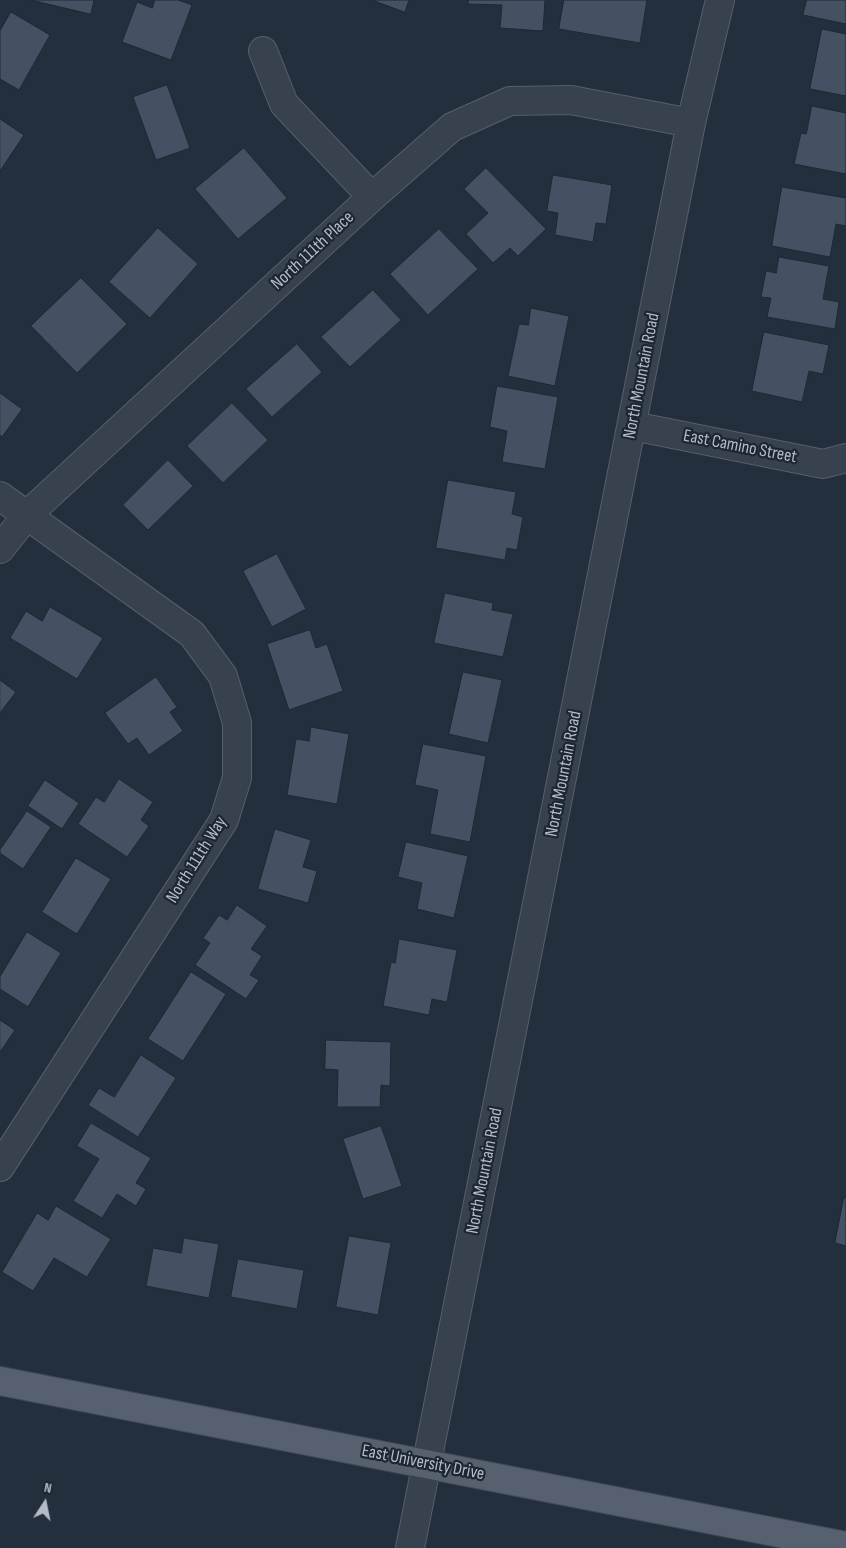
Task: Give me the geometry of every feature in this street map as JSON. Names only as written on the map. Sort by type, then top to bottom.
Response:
[{"type":"main road","name":"East University Drive","points":[[0,1381],[846,1546]]},
{"type":"street","name":"North Mountain Road","points":[[410,1548],[692,123],[720,0]]},
{"type":"street","points":[[263,51],[284,104],[372,198]]},
{"type":"street","name":"North 111th Place","points":[[0,549],[27,515],[372,198],[452,127],[510,101],[571,100],[692,123]]},
{"type":"street","name":"East Camino Street","points":[[633,426],[823,464],[846,458]]},
{"type":"street","name":"North 111th Way","points":[[0,496],[192,634],[223,676],[237,723],[238,778],[224,820],[0,1167]]},
{"type":"building","points":[[31,0],[94,0],[91,14]]},
{"type":"building","points":[[155,0],[178,0],[192,5],[171,60],[122,42],[137,2],[152,8]]},
{"type":"building","points":[[372,0],[409,0],[405,12]]},
{"type":"building","points":[[469,0],[545,0],[543,31],[500,28],[502,5],[468,4]]},
{"type":"building","points":[[564,0],[647,0],[640,43],[559,29]]},
{"type":"building","points":[[807,0],[846,0],[846,24],[803,15]]},
{"type":"building","points":[[11,12],[50,35],[19,90],[0,79],[0,31]]},
{"type":"building","points":[[822,29],[846,34],[846,96],[810,89]]},
{"type":"building","points":[[167,85],[190,148],[156,160],[133,97]]},
{"type":"building","points":[[812,106],[846,113],[846,174],[794,164],[801,133],[806,134]]},
{"type":"building","points":[[0,119],[24,135],[0,171]]},
{"type":"building","points":[[244,148],[287,198],[238,239],[195,189]]},
{"type":"building","points":[[486,168],[546,229],[518,256],[510,248],[493,263],[466,234],[488,213],[464,189]]},
{"type":"building","points":[[553,175],[612,185],[606,224],[596,223],[593,242],[555,235],[558,213],[547,211]]},
{"type":"building","points":[[782,187],[846,198],[846,226],[836,224],[830,257],[772,246]]},
{"type":"building","points":[[158,228],[198,264],[150,318],[109,282]]},
{"type":"building","points":[[439,229],[478,269],[428,315],[390,274]]},
{"type":"building","points":[[779,257],[829,266],[823,299],[839,302],[835,329],[767,317],[771,298],[761,297],[766,271],[776,273]]},
{"type":"building","points":[[81,278],[127,324],[77,373],[31,326]]},
{"type":"building","points":[[373,290],[401,320],[350,367],[321,337]]},
{"type":"building","points":[[531,308],[569,316],[555,386],[508,376],[519,324],[528,325]]},
{"type":"building","points":[[764,332],[829,345],[823,374],[809,371],[802,402],[752,391]]},
{"type":"building","points":[[297,344],[322,372],[272,417],[246,389]]},
{"type":"building","points":[[497,386],[558,397],[545,469],[502,462],[507,431],[490,427]]},
{"type":"building","points":[[0,393],[22,409],[2,437],[0,435]]},
{"type":"building","points":[[232,403],[268,440],[223,483],[187,446]]},
{"type":"building","points":[[168,460],[193,486],[148,530],[123,505]]},
{"type":"building","points":[[448,480],[516,492],[512,514],[523,517],[517,550],[507,548],[505,560],[436,548]]},
{"type":"building","points":[[277,554],[306,609],[272,627],[243,571]]},
{"type":"building","points":[[445,593],[493,603],[492,610],[513,614],[503,657],[434,643]]},
{"type":"building","points":[[50,607],[103,638],[77,679],[10,638],[26,611],[42,621]]},
{"type":"building","points":[[310,630],[316,648],[327,644],[343,691],[289,710],[267,644]]},
{"type":"building","points":[[463,672],[502,680],[488,743],[449,734]]},
{"type":"building","points":[[156,677],[177,707],[170,712],[183,731],[149,755],[137,738],[128,744],[105,713]]},
{"type":"building","points":[[0,680],[16,692],[0,713]]},
{"type":"building","points":[[311,727],[349,734],[337,804],[287,795],[296,739],[309,741]]},
{"type":"building","points":[[423,744],[486,756],[470,842],[430,834],[438,790],[415,785]]},
{"type":"building","points":[[119,779],[153,802],[141,820],[149,826],[127,857],[78,824],[96,797],[104,802]]},
{"type":"building","points":[[45,780],[79,803],[62,829],[28,806]]},
{"type":"building","points":[[27,811],[51,827],[23,869],[0,853],[0,850]]},
{"type":"building","points":[[275,829],[311,840],[303,867],[317,871],[308,903],[258,889]]},
{"type":"building","points":[[406,842],[468,856],[454,918],[417,909],[422,883],[398,877]]},
{"type":"building","points":[[76,858],[111,879],[77,934],[42,912]]},
{"type":"building","points":[[237,905],[267,926],[251,949],[262,956],[250,975],[259,980],[246,999],[195,965],[210,943],[203,938],[219,915],[227,920]]},
{"type":"building","points":[[27,932],[61,953],[28,1007],[0,989],[0,977]]},
{"type":"building","points":[[399,939],[457,950],[447,1002],[432,999],[429,1015],[383,1006],[391,962],[395,963]]},
{"type":"building","points":[[191,972],[226,994],[183,1061],[148,1039]]},
{"type":"building","points":[[0,1020],[15,1030],[0,1052]]},
{"type":"building","points":[[326,1040],[391,1042],[390,1086],[381,1085],[380,1107],[337,1107],[338,1070],[325,1069]]},
{"type":"building","points":[[141,1055],[176,1078],[138,1137],[88,1105],[99,1088],[114,1097]]},
{"type":"building","points":[[91,1123],[151,1158],[136,1183],[146,1189],[136,1206],[117,1194],[102,1218],[73,1201],[99,1159],[77,1146]]},
{"type":"building","points":[[381,1126],[402,1186],[363,1199],[343,1139]]},
{"type":"building","points":[[844,1198],[846,1198],[846,1246],[835,1243]]},
{"type":"building","points":[[56,1206],[111,1239],[87,1277],[54,1258],[33,1291],[2,1272],[37,1213],[48,1220]]},
{"type":"building","points":[[349,1236],[391,1243],[378,1315],[336,1307]]},
{"type":"building","points":[[184,1238],[219,1244],[209,1298],[146,1286],[153,1248],[181,1253]]},
{"type":"building","points":[[238,1259],[304,1270],[297,1309],[231,1297]]}]
